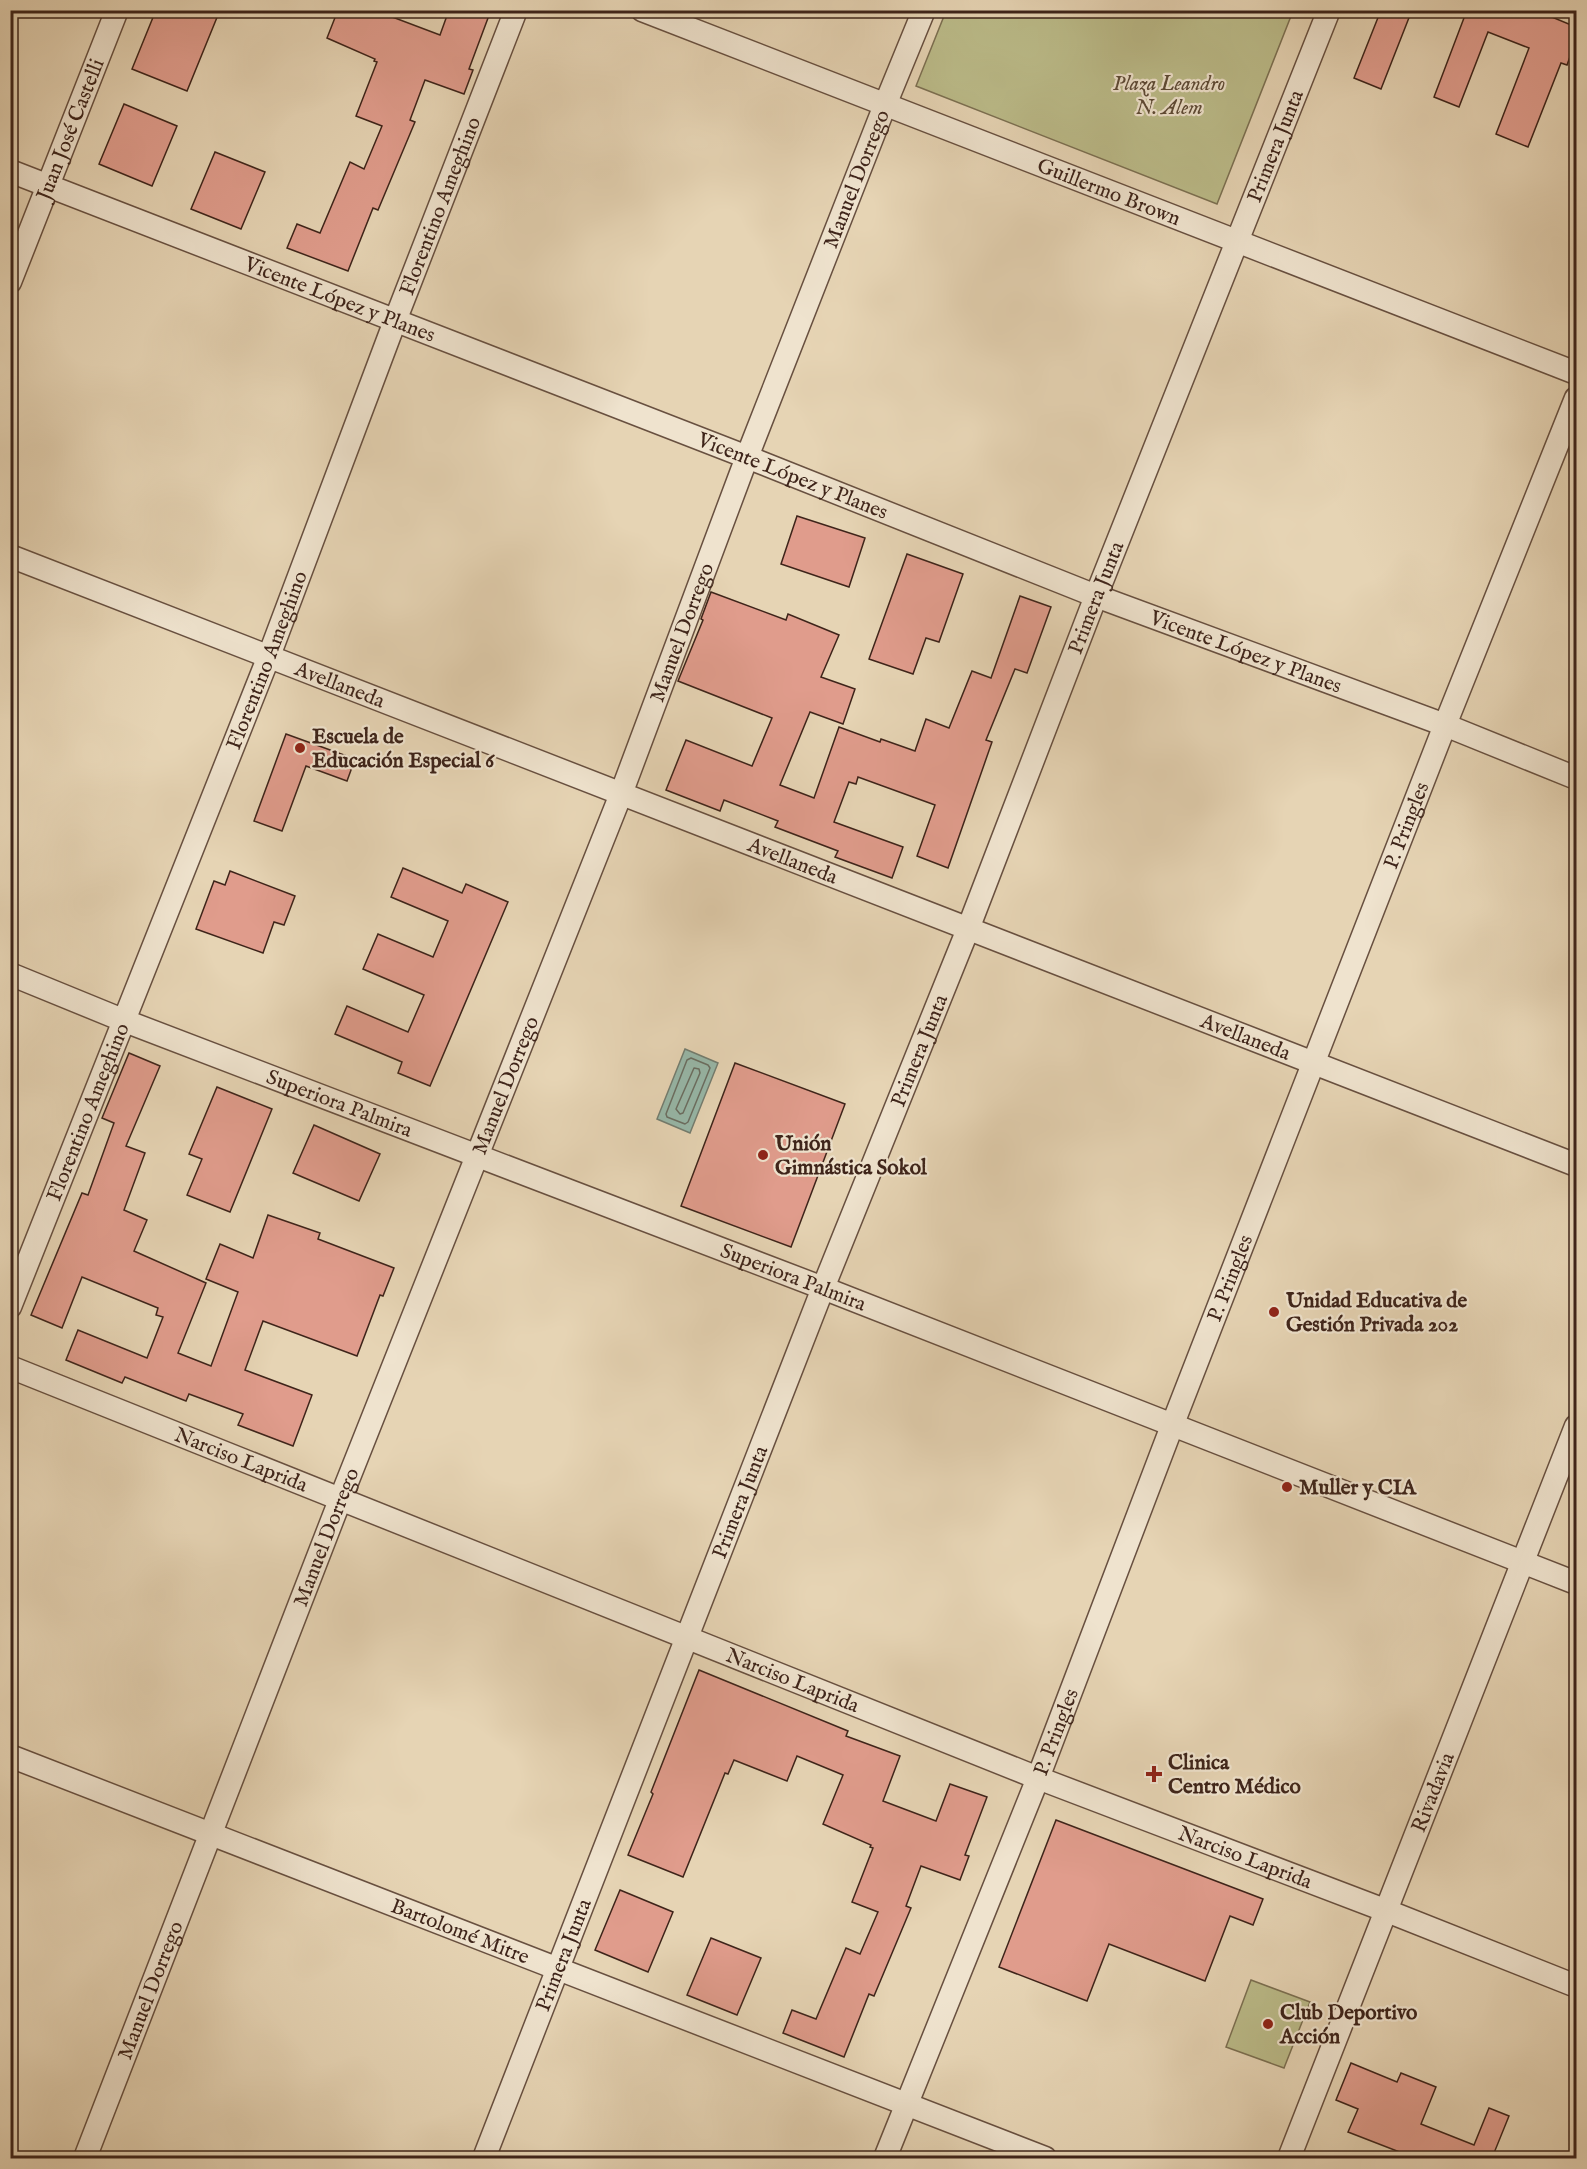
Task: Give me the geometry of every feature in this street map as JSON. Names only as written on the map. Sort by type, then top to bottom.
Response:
[{"type":"street","name":"Juan José Castelli","points":[[10,282],[117,10]]},
{"type":"street","name":"Florentino Ameghino","points":[[10,1307],[269,656],[395,321],[516,10]]},
{"type":"street","name":"Guillermo Brown","points":[[642,10],[1576,373]]},
{"type":"street","name":"Manuel Dorrego","points":[[85,2158],[340,1500],[621,794],[747,457],[924,10]]},
{"type":"street","name":"Primera Junta","points":[[484,2158],[688,1640],[823,1288],[968,929],[1096,596],[1329,10]]},
{"type":"street","name":"Vicente López y Planes","points":[[10,171],[747,457],[1096,596],[1445,725],[1576,778]]},
{"type":"street","name":"P. Pringles","points":[[885,2158],[1038,1778],[1172,1426],[1315,1064],[1445,725],[1576,398]]},
{"type":"street","name":"Avellaneda","points":[[10,556],[1576,1165]]},
{"type":"street","name":"Superiora Palmira","points":[[10,974],[125,1021],[823,1288],[1576,1583]]},
{"type":"street","name":"Narciso Laprida","points":[[10,1367],[688,1640],[1576,1986]]},
{"type":"street","name":"Rivadavia","points":[[1289,2158],[1576,1426]]},
{"type":"street","name":"Bartolomé Mitre","points":[[10,1756],[1045,2158]]},
{"type":"green space","name":"Plaza Leandro N. Alem","points":[[946,10],[1293,11],[1217,204],[916,86]]},
{"type":"green space","name":"Club Deportivo Acción","points":[[1251,1980],[1310,2002],[1284,2068],[1226,2047]]},
{"type":"water","points":[[685,1049],[718,1063],[690,1133],[657,1119]]},
{"type":"building","points":[[156,10],[220,10],[187,91],[132,69]]},
{"type":"building","points":[[338,10],[388,10],[387,15],[440,35],[449,10],[491,10],[469,69],[473,70],[464,94],[425,80],[410,120],[415,122],[378,210],[373,208],[348,271],[287,248],[297,224],[320,233],[350,162],[364,169],[382,126],[356,116],[377,62],[374,61],[375,59],[327,38]]},
{"type":"building","points":[[1381,10],[1412,10],[1381,89],[1354,78]]},
{"type":"building","points":[[1467,10],[1535,10],[1576,27],[1576,40],[1567,65],[1561,63],[1528,147],[1496,134],[1529,48],[1488,32],[1459,107],[1434,97]]},
{"type":"building","points":[[124,104],[177,126],[152,186],[99,164]]},
{"type":"building","points":[[215,152],[265,172],[241,229],[191,209]]},
{"type":"building","points":[[797,516],[865,538],[849,587],[781,564]]},
{"type":"building","points":[[907,554],[963,574],[939,642],[926,638],[913,674],[869,659]]},
{"type":"building","points":[[711,592],[786,620],[788,614],[839,635],[821,677],[855,689],[843,724],[810,712],[780,785],[814,798],[839,727],[880,742],[881,739],[915,751],[926,719],[949,728],[972,671],[991,678],[1020,596],[1051,607],[1027,673],[1015,669],[986,740],[992,742],[948,868],[917,856],[935,805],[858,777],[856,784],[849,782],[834,822],[903,847],[892,878],[835,857],[838,851],[775,827],[778,821],[724,800],[720,811],[666,790],[686,740],[752,766],[772,718],[678,681],[703,620],[701,619]]},
{"type":"building","points":[[286,734],[355,759],[347,781],[306,766],[282,831],[254,821]]},
{"type":"building","points":[[403,868],[462,893],[466,884],[508,902],[430,1086],[398,1073],[402,1062],[335,1034],[347,1006],[408,1032],[424,995],[363,969],[378,934],[433,957],[448,921],[391,897]]},
{"type":"building","points":[[230,871],[295,896],[284,925],[274,922],[263,953],[196,929],[214,881],[225,885]]},
{"type":"building","points":[[129,1053],[160,1066],[126,1146],[145,1153],[124,1210],[147,1220],[134,1251],[206,1283],[178,1353],[211,1366],[238,1292],[206,1279],[220,1244],[253,1258],[268,1215],[320,1233],[318,1239],[394,1268],[383,1296],[380,1295],[357,1356],[263,1321],[245,1370],[312,1395],[293,1446],[238,1425],[243,1414],[189,1394],[186,1401],[125,1377],[122,1383],[66,1360],[78,1330],[147,1358],[163,1317],[156,1315],[158,1308],[82,1277],[62,1328],[31,1315],[82,1193],[88,1195],[114,1123],[102,1118]]},
{"type":"building","name":"Unión Gimnástica Sokol","points":[[735,1063],[845,1104],[791,1247],[681,1206]]},
{"type":"building","points":[[217,1087],[272,1109],[230,1212],[187,1195],[202,1159],[189,1154]]},
{"type":"building","points":[[314,1125],[380,1154],[359,1201],[293,1173]]},
{"type":"building","points":[[699,1670],[848,1731],[846,1736],[900,1756],[883,1801],[936,1821],[950,1784],[987,1797],[965,1855],[969,1856],[960,1880],[921,1866],[906,1906],[911,1908],[874,1996],[869,1994],[844,2057],[783,2033],[792,2010],[816,2019],[846,1948],[860,1954],[878,1912],[852,1902],[873,1848],[870,1847],[871,1845],[823,1824],[843,1775],[797,1756],[787,1781],[734,1760],[728,1774],[725,1773],[683,1877],[628,1855]]},
{"type":"building","points":[[1056,1820],[1263,1899],[1253,1925],[1230,1916],[1205,1981],[1109,1944],[1087,2001],[999,1967]]},
{"type":"building","points":[[620,1890],[673,1912],[648,1972],[595,1950]]},
{"type":"building","points":[[711,1938],[761,1958],[737,2015],[687,1995]]},
{"type":"building","points":[[1351,2063],[1397,2082],[1401,2073],[1436,2087],[1421,2124],[1474,2145],[1489,2108],[1509,2116],[1494,2153],[1506,2158],[1415,2158],[1348,2132],[1358,2109],[1336,2100]]},
{"type":"place","name":"Escuela de Educación Especial 6","points":[[300,748]]},
{"type":"place","name":"Unión Gimnástica Sokol","points":[[763,1155]]},
{"type":"place","name":"Unidad Educativa de Gestión Privada 202","points":[[1274,1312]]},
{"type":"place","name":"Muller y CIA","points":[[1287,1487]]},
{"type":"place","name":"Clinica Centro Médico","points":[[1154,1774]]},
{"type":"place","name":"Club Deportivo Acción","points":[[1268,2024]]}]
